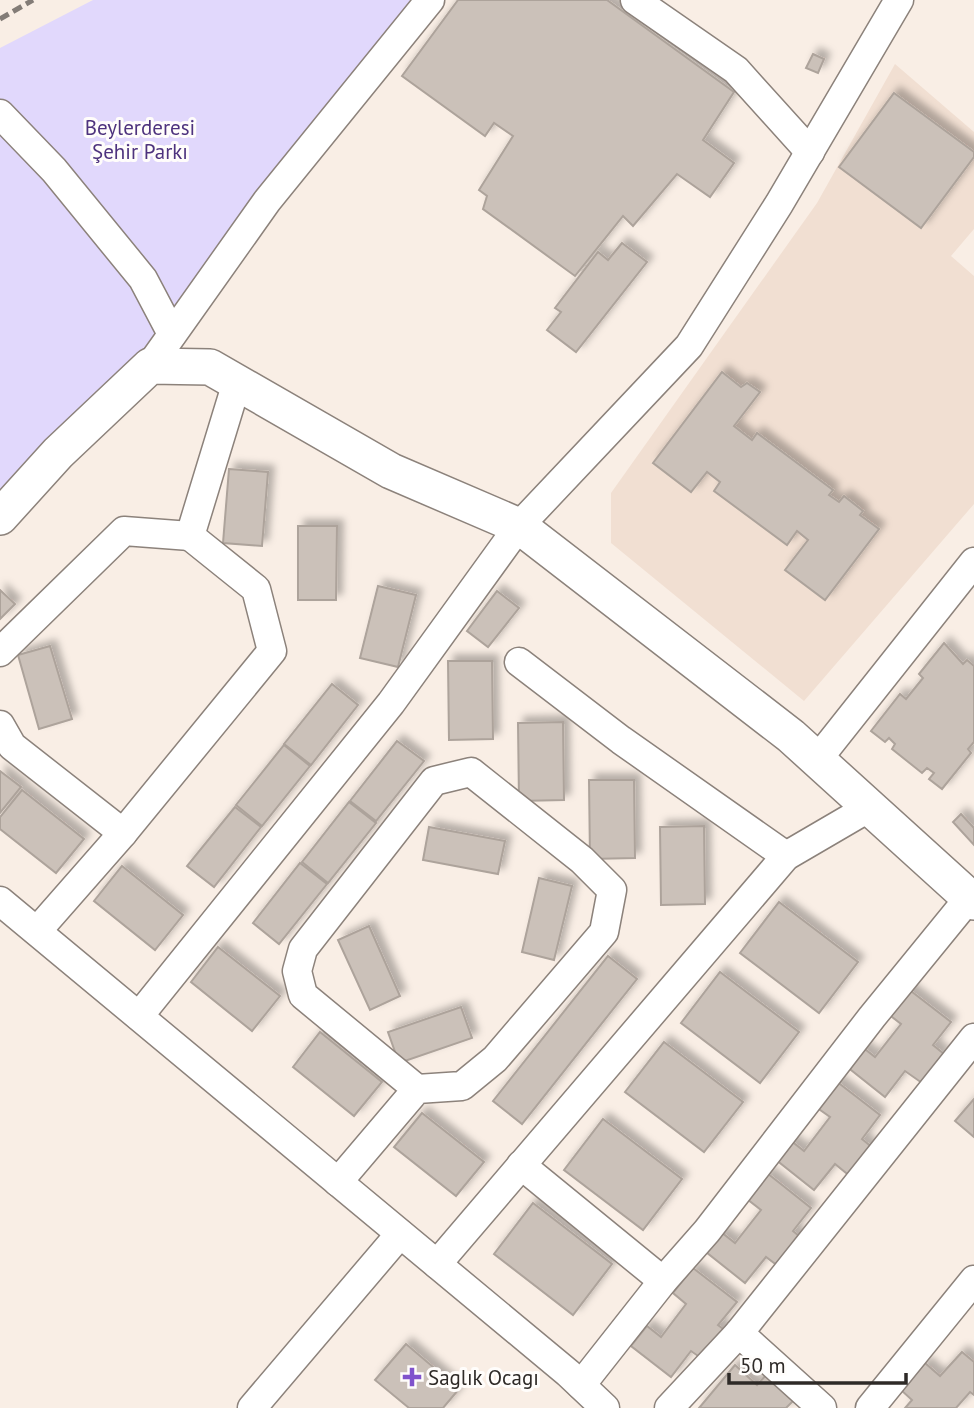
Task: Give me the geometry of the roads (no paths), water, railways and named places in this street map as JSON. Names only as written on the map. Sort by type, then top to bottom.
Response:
[{"type":"main road","points":[[0,517],[58,453],[150,366],[210,367],[391,471],[519,526],[791,736],[972,900]]},
{"type":"street","points":[[150,366],[267,201],[430,0]]},
{"type":"street","points":[[635,0],[736,70],[810,152]]},
{"type":"street","points":[[139,1016],[391,703],[519,526],[689,346],[810,152],[899,0]]},
{"type":"street","points":[[0,114],[54,170],[143,279],[172,334]]},
{"type":"street","points":[[190,536],[237,382]]},
{"type":"street","points":[[0,652],[124,531],[190,536],[257,589],[272,650],[123,833],[37,931]]},
{"type":"street","points":[[817,760],[974,562]]},
{"type":"street","points":[[519,662],[621,740],[786,856]]},
{"type":"street","points":[[0,725],[12,746],[123,833]]},
{"type":"street","points":[[338,1182],[417,1089],[462,1086],[495,1059],[604,932],[612,890],[582,860],[471,772],[434,782],[303,949],[297,971],[303,995],[417,1089]]},
{"type":"street","points":[[437,1264],[786,856],[870,807]]},
{"type":"street","points":[[581,1385],[663,1281],[707,1231],[872,1017],[972,900]]},
{"type":"street","points":[[0,901],[437,1264],[605,1408]]},
{"type":"street","points":[[669,1408],[739,1333],[974,1038]]},
{"type":"street","points":[[521,1165],[663,1281]]},
{"type":"street","points":[[252,1408],[400,1234]]},
{"type":"street","points":[[870,1408],[974,1280]]},
{"type":"street","points":[[739,1333],[822,1408]]},
{"type":"railway","points":[[0,19],[33,0]]},
{"type":"place","name":"Saglık Ocagı","points":[[412,1377]]},
{"type":"park label","name":"Beylerderesi Şehir Parkı","points":[[140,139]]}]
